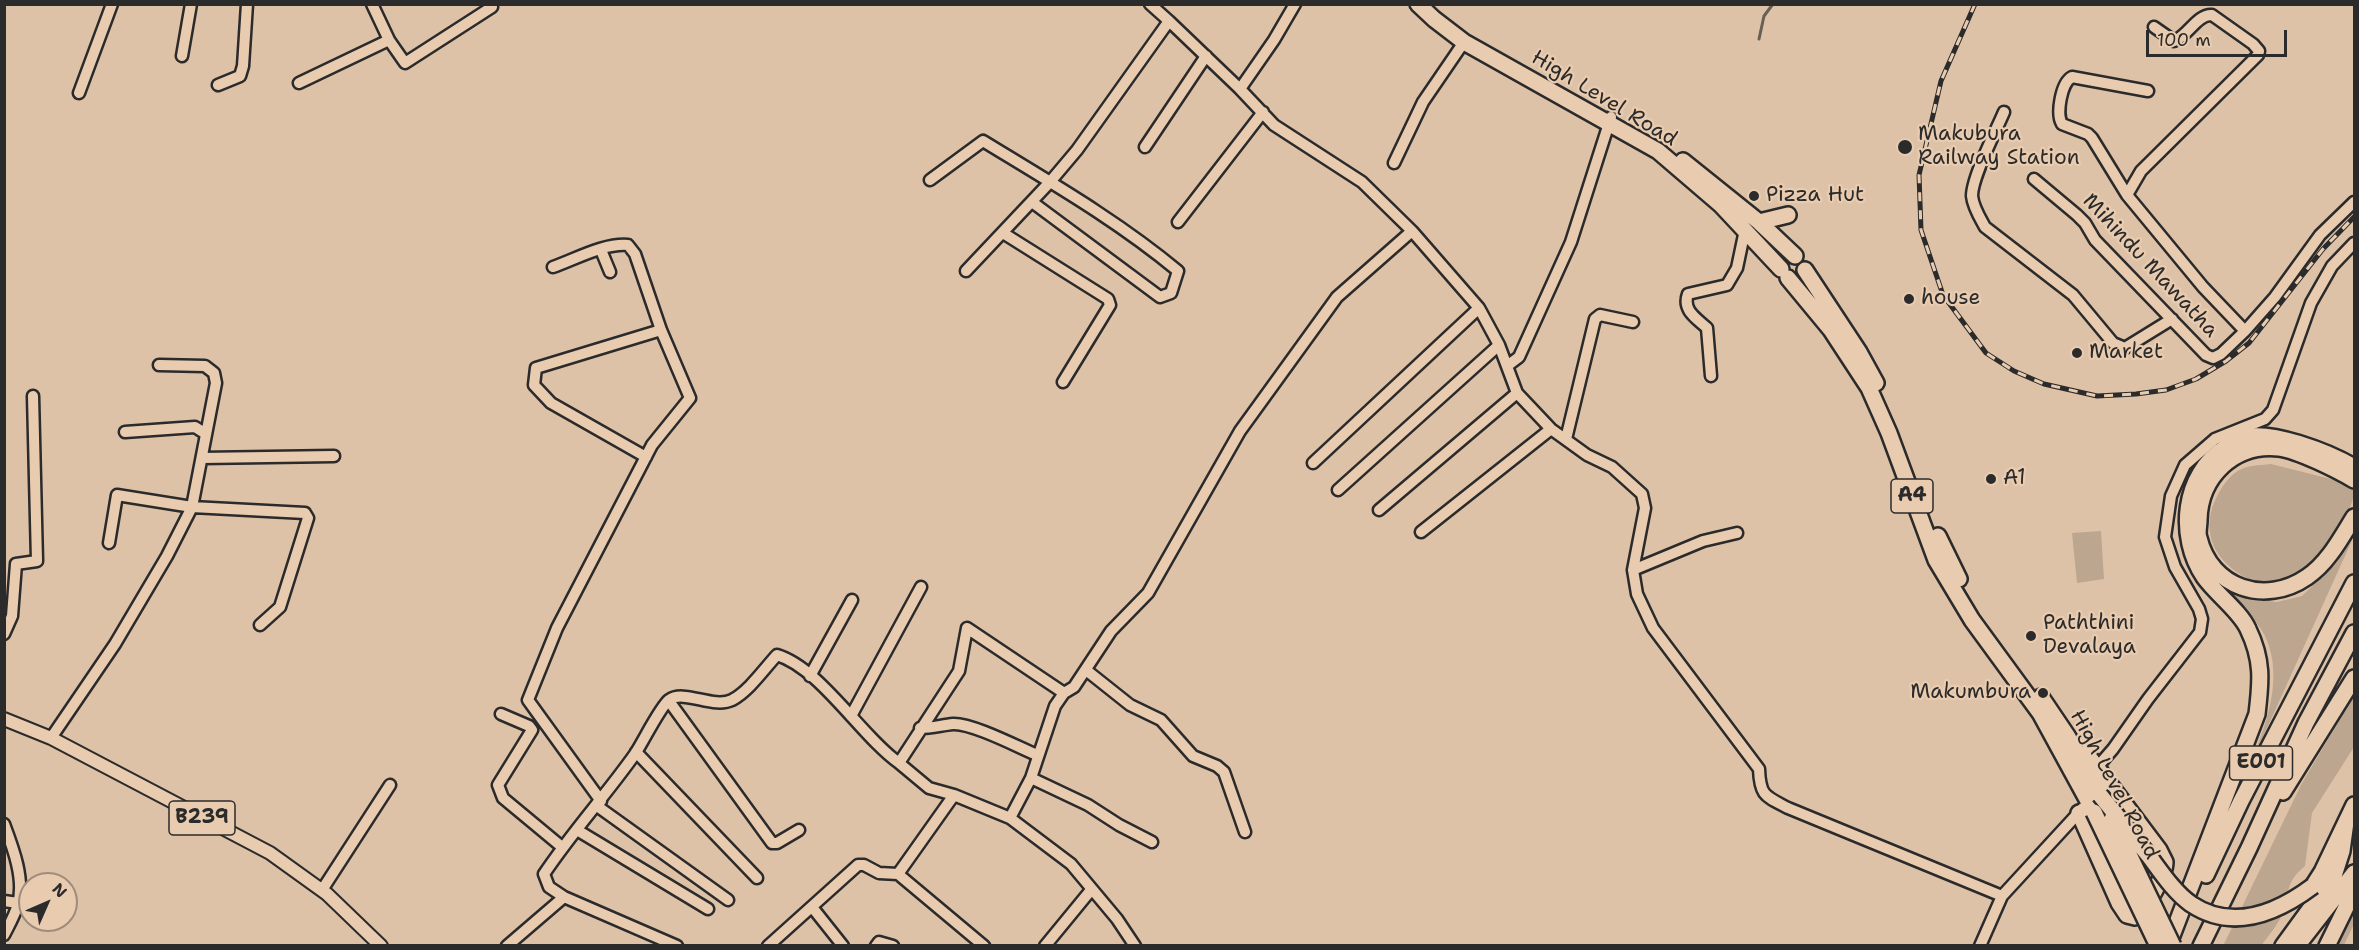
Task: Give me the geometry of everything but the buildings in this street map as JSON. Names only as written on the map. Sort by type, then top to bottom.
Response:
[{"type":"highway","name":"High Level Road","points":[[1418,4],[1464,42],[1692,166],[1796,256]]},
{"type":"highway","name":"High Level Road","points":[[1427,4],[1468,36],[1658,151],[1721,205],[1785,274],[1831,330],[1869,388],[1889,433],[1936,560],[1972,620],[2040,713],[2097,804],[2173,945]]},
{"type":"highway","points":[[1759,222],[1788,215]]},
{"type":"highway","points":[[1788,256],[1796,256],[1801,258],[1805,270],[1797,279],[1785,274],[1784,259],[1788,256]]},
{"type":"highway","name":"High Level Road","points":[[1805,270],[1859,352],[1879,389],[1945,553],[1979,614],[2094,771],[2097,804],[2158,945]]},
{"type":"highway","points":[[2168,945],[2257,714],[2261,680],[2260,662],[2248,627],[2205,579],[2194,562],[2187,534],[2187,514],[2193,486],[2205,466],[2219,451],[2241,438],[2254,436],[2286,439],[2338,458],[2355,467]]},
{"type":"highway","points":[[2355,480],[2333,468],[2281,448],[2257,447],[2229,459],[2205,488],[2199,507],[2198,538],[2211,567],[2238,588],[2259,592],[2292,586],[2308,577],[2325,561],[2355,517]]},
{"type":"highway","name":"E001","points":[[2173,945],[2241,801],[2355,583]]},
{"type":"highway","name":"E001","points":[[2200,945],[2249,848],[2306,723],[2355,633]]},
{"type":"highway","points":[[2249,848],[2355,678]]},
{"type":"highway","points":[[2079,813],[2119,903],[2127,915],[2135,917],[2141,912],[2160,878],[2165,862],[2159,850],[2094,771]]},
{"type":"highway","points":[[2097,804],[2191,904],[2217,916],[2242,919],[2289,903],[2313,886],[2355,805]]},
{"type":"highway","points":[[2283,945],[2334,876],[2342,851],[2346,822]]},
{"type":"highway","points":[[2297,945],[2355,873]]},
{"type":"highway","points":[[2326,945],[2355,891]]},
{"type":"main road","name":"B239","points":[[4,719],[51,738],[270,854],[324,891],[381,945]]},
{"type":"street","points":[[79,93],[112,4]]},
{"type":"street","points":[[182,56],[191,4]]},
{"type":"street","points":[[219,85],[240,76],[243,66],[247,4]]},
{"type":"street","points":[[372,4],[389,40],[405,63],[492,7],[490,4]]},
{"type":"street","points":[[1150,4],[1240,89],[1274,125],[1362,182],[1412,231],[1479,308],[1498,345],[1517,393],[1551,429],[1587,455],[1612,467],[1642,494],[1645,508],[1633,570],[1637,594],[1653,628],[1759,769],[1760,787],[1765,796],[1788,808],[2002,896]]},
{"type":"street","points":[[1240,89],[1274,40],[1295,4]]},
{"type":"street","points":[[2127,195],[2141,171],[2259,53],[2253,44],[2212,15],[2202,17],[2189,31],[2174,41],[2154,27]]},
{"type":"street","points":[[966,271],[1032,202],[1077,150],[1169,21]]},
{"type":"street","points":[[299,82],[389,40]]},
{"type":"street","points":[[1394,163],[1423,102],[1464,42]]},
{"type":"street","points":[[1145,147],[1206,56]]},
{"type":"street","points":[[2148,91],[2072,77],[2066,82],[2059,112],[2062,124],[2088,134],[2092,138],[2127,195],[2203,287],[2245,331]]},
{"type":"street","points":[[1179,222],[1263,112]]},
{"type":"street","points":[[2004,112],[1976,180],[1972,196],[1978,215],[1985,227],[2073,295],[2113,343],[2119,347],[2126,348],[2172,319]]},
{"type":"street","points":[[1507,366],[1519,357],[1571,242],[1610,120]]},
{"type":"street","points":[[930,180],[983,141],[1150,248],[1178,271],[1171,293],[1160,297],[1032,202]]},
{"type":"street","name":"Mihindu Mawatha","points":[[2034,179],[2078,215],[2095,240],[2206,355],[2213,358],[2221,354],[2245,331],[2275,297],[2320,236],[2355,202]]},
{"type":"street","points":[[1711,376],[1707,328],[1688,310],[1686,302],[1688,294],[1727,285],[1737,268],[1745,230]]},
{"type":"street","points":[[1010,818],[1031,778],[1055,706],[1064,693],[1074,687],[1111,632],[1148,593],[1240,431],[1337,297],[1412,231]]},
{"type":"street","points":[[1003,233],[1108,299],[1110,305],[1063,382]]},
{"type":"street","points":[[2094,771],[2200,632],[2202,619],[2199,609],[2175,567],[2165,537],[2171,496],[2185,465],[2215,440],[2265,419],[2273,410],[2311,303],[2332,266],[2355,243]]},
{"type":"street","points":[[554,267],[620,244],[628,245],[632,250],[661,330],[690,398],[646,457],[557,628],[528,700],[599,803],[728,900]]},
{"type":"street","points":[[601,250],[610,272]]},
{"type":"street","points":[[1313,463],[1479,308]]},
{"type":"street","points":[[1566,439],[1595,319],[1600,315],[1632,322]]},
{"type":"street","points":[[646,457],[550,403],[534,385],[536,368],[661,330]]},
{"type":"street","points":[[1338,490],[1498,345]]},
{"type":"street","points":[[51,738],[115,645],[167,556],[192,507],[216,383],[214,373],[205,366],[159,365]]},
{"type":"street","points":[[1379,510],[1517,393]]},
{"type":"street","points":[[4,634],[12,616],[16,564],[37,561],[33,396]]},
{"type":"street","points":[[125,432],[195,427],[206,434]]},
{"type":"street","points":[[1421,532],[1551,429]]},
{"type":"street","points":[[202,458],[334,456]]},
{"type":"street","points":[[109,543],[117,495],[192,507],[305,513],[308,518],[280,607],[260,625]]},
{"type":"street","points":[[1633,570],[1703,541],[1737,533]]},
{"type":"street","points":[[851,716],[921,587]]},
{"type":"street","points":[[810,676],[852,600]]},
{"type":"street","points":[[899,763],[959,671],[967,628],[1064,693]]},
{"type":"street","points":[[677,945],[564,897],[549,887],[544,874],[562,847],[599,803],[636,752],[669,701],[678,697],[717,703],[732,700],[751,684],[777,655],[791,659],[851,716],[882,751],[929,788],[954,795],[1010,818],[1071,864],[1117,919],[1135,945]]},
{"type":"street","points":[[1086,670],[1130,705],[1161,720],[1193,756],[1217,766],[1224,772],[1245,832]]},
{"type":"street","points":[[669,701],[772,843],[777,843],[800,830]]},
{"type":"street","points":[[501,714],[529,726],[532,730],[498,785],[503,798],[562,847]]},
{"type":"street","points":[[920,728],[936,728],[954,724],[990,734],[1037,755]]},
{"type":"street","points":[[636,752],[757,878]]},
{"type":"street","points":[[1031,778],[1088,805],[1152,842]]},
{"type":"street","points":[[324,891],[390,790]]},
{"type":"street","points":[[898,874],[954,795]]},
{"type":"street","points":[[1980,945],[2002,896],[2079,813],[2097,804]]},
{"type":"street","points":[[4,824],[15,854],[18,874]]},
{"type":"street","points":[[577,830],[708,909]]},
{"type":"street","points":[[768,945],[858,865],[864,865],[879,873],[898,874],[984,945]]},
{"type":"street","points":[[1045,945],[1091,890]]},
{"type":"street","points":[[507,945],[564,897]]},
{"type":"street","points":[[4,901],[18,903],[4,935]]},
{"type":"street","points":[[812,907],[843,945]]},
{"type":"street","points":[[876,945],[879,942],[893,945]]},
{"type":"shaded area","points":[[2271,464],[2335,480],[2354,490],[2348,512],[2315,560],[2301,573],[2276,585],[2259,584],[2228,565],[2219,556],[2214,546],[2209,524],[2221,489],[2237,471],[2247,467]]},
{"type":"shaded area","points":[[2101,531],[2104,579],[2077,583],[2072,533]]},
{"type":"shaded area","points":[[2354,532],[2244,779],[2269,709],[2273,690],[2271,654],[2265,636],[2256,622],[2219,584],[2223,583],[2244,598],[2277,602],[2302,596],[2338,561]]},
{"type":"shaded area","points":[[2354,696],[2354,747],[2312,813],[2305,866],[2290,884],[2281,917],[2262,945],[2223,946],[2302,783]]},
{"type":"shaded area","points":[[2354,910],[2354,924],[2344,945],[2335,946]]},
{"type":"waterway","points":[[1759,39],[1764,16],[1773,4]]},
{"type":"railway","points":[[1975,4],[1941,81],[1919,175],[1921,230],[1943,295],[1986,353],[2014,371],[2044,384],[2097,396],[2166,390],[2196,379],[2226,361],[2249,343],[2323,249],[2354,217]]},
{"type":"place","name":"Makubura Railway Station","points":[[1905,147]]},
{"type":"place","name":"Pizza Hut","points":[[1754,196]]},
{"type":"place","name":"house","points":[[1909,299]]},
{"type":"place","name":"Market","points":[[2077,353]]},
{"type":"place","name":"A1","points":[[1991,479]]},
{"type":"place","name":"Paththini Devalaya","points":[[2031,636]]},
{"type":"place","name":"Makumbura","points":[[2043,693]]}]
